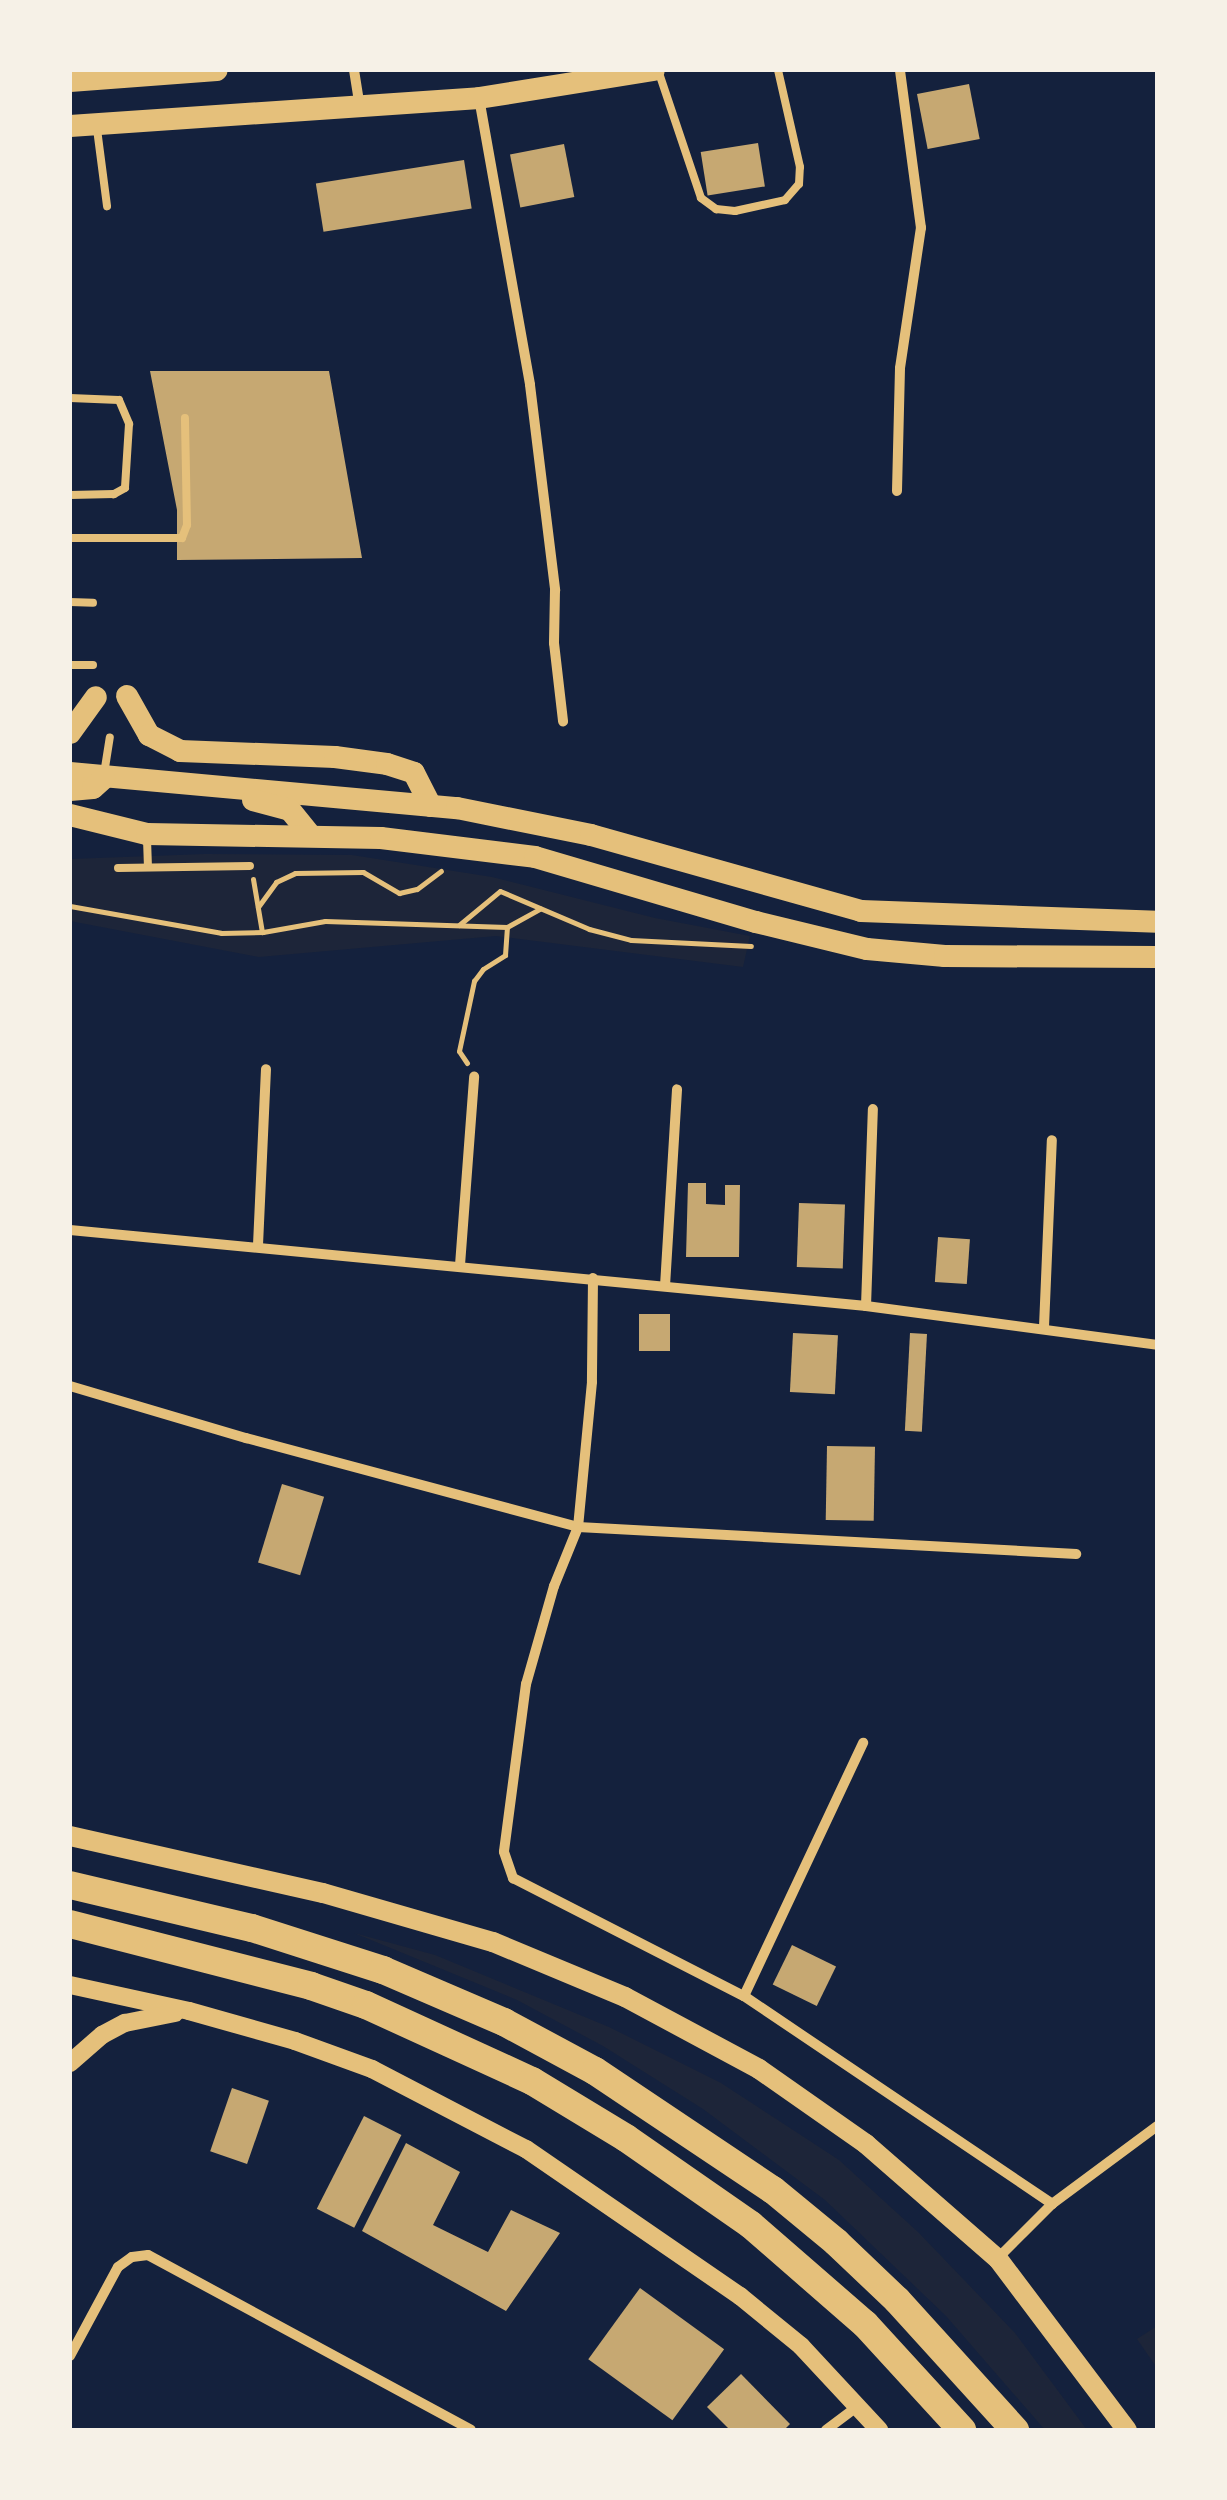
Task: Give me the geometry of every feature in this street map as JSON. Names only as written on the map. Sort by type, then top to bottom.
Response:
[{"type":"highway","points":[[70,1885],[252,1928],[383,1970],[504,2022],[595,2071],[759,2180],[836,2242],[897,2300],[1015,2430]]},
{"type":"highway","points":[[70,1924],[245,1966],[348,1998],[532,2081],[626,2138],[751,2226],[865,2324],[924,2382],[962,2430]]},
{"type":"main road","points":[[70,81],[217,70]]},
{"type":"main road","points":[[70,126],[479,98],[656,70]]},
{"type":"main road","points":[[127,696],[149,735],[180,752],[335,757],[387,764],[414,774],[431,806]]},
{"type":"main road","points":[[70,733],[96,698]]},
{"type":"main road","points":[[70,773],[431,806],[591,835],[861,911],[1157,922]]},
{"type":"main road","points":[[70,790],[93,788],[104,778]]},
{"type":"main road","points":[[104,778],[149,796],[266,803],[290,810],[311,836]]},
{"type":"main road","points":[[70,815],[146,834],[446,843],[535,858],[700,902],[756,922],[867,948],[962,956],[1157,957]]},
{"type":"main road","points":[[70,1836],[406,1914],[540,1960],[668,2020],[817,2107],[866,2144],[998,2259],[1127,2430]]},
{"type":"street","points":[[354,70],[360,107]]},
{"type":"street","points":[[897,491],[900,368],[921,228],[900,70]]},
{"type":"street","points":[[479,98],[530,385],[555,590],[554,643],[563,721]]},
{"type":"street","points":[[258,1245],[266,1069]]},
{"type":"street","points":[[460,1265],[474,1077]]},
{"type":"street","points":[[665,1286],[677,1088]]},
{"type":"street","points":[[866,1306],[873,1109]]},
{"type":"street","points":[[1044,1327],[1052,1140]]},
{"type":"street","points":[[70,1230],[866,1306],[1157,1345]]},
{"type":"street","points":[[593,1278],[592,1382],[578,1527],[554,1586],[526,1684],[504,1852],[513,1878],[744,1996],[1052,2204]]},
{"type":"street","points":[[70,1386],[246,1438],[578,1527],[1076,1554]]},
{"type":"street","points":[[744,1996],[863,1743]]},
{"type":"street","points":[[70,1985],[189,2011],[372,2070],[526,2149],[740,2296],[801,2346],[879,2430]]},
{"type":"street","points":[[70,2063],[126,2022],[189,2011]]},
{"type":"street","points":[[998,2259],[1052,2204],[1157,2126]]},
{"type":"street","points":[[70,2356],[118,2267],[132,2257],[148,2254],[471,2430]]},
{"type":"street","points":[[826,2430],[858,2405]]},
{"type":"lane","points":[[656,70],[701,198],[716,210],[735,211],[785,200],[798,184],[800,168],[778,70]]},
{"type":"lane","points":[[97,124],[107,206]]},
{"type":"lane","points":[[70,398],[119,400],[129,424],[125,488],[114,494],[70,494]]},
{"type":"lane","points":[[70,538],[182,538],[187,525],[184,418]]},
{"type":"lane","points":[[70,602],[92,603]]},
{"type":"lane","points":[[70,665],[94,665]]},
{"type":"lane","points":[[104,778],[110,737]]},
{"type":"lane","points":[[146,834],[148,867]]},
{"type":"lane","points":[[118,868],[250,866]]},
{"type":"path","points":[[258,908],[276,882],[295,873],[362,872],[399,893],[417,889],[446,864]]},
{"type":"path","points":[[250,866],[262,932]]},
{"type":"path","points":[[459,925],[500,890],[540,909],[617,936],[680,946],[747,947],[758,934]]},
{"type":"path","points":[[70,906],[177,928],[262,932],[324,921],[507,927],[540,909]]},
{"type":"path","points":[[474,1077],[459,1052],[461,1036],[477,974],[505,955],[507,927]]},
{"type":"shaded area","points":[[205,854],[352,855],[492,877],[655,918],[750,936],[743,967],[496,936],[259,957],[70,921],[70,859]]},
{"type":"shaded area","points":[[354,1933],[435,1955],[609,2027],[721,2083],[839,2160],[918,2232],[1015,2333],[1087,2430],[1045,2430],[946,2316],[825,2200],[703,2109],[603,2046],[517,2000]]},
{"type":"shaded area","points":[[1157,2326],[1157,2368],[1137,2339]]},
{"type":"building","points":[[969,84],[980,139],[928,149],[917,94]]},
{"type":"building","points":[[758,143],[765,186],[708,196],[701,152]]},
{"type":"building","points":[[564,144],[574,197],[520,208],[510,154]]},
{"type":"building","points":[[464,160],[472,208],[324,232],[316,183]]},
{"type":"building","points":[[150,371],[329,371],[362,558],[177,560],[177,510]]},
{"type":"building","points":[[688,1183],[706,1183],[706,1204],[725,1205],[725,1185],[740,1185],[739,1257],[686,1257]]},
{"type":"building","points":[[799,1203],[845,1205],[843,1269],[797,1267]]},
{"type":"building","points":[[938,1237],[970,1239],[967,1284],[935,1282]]},
{"type":"building","points":[[639,1314],[670,1314],[670,1351],[639,1351]]},
{"type":"building","points":[[793,1333],[838,1335],[835,1394],[790,1392]]},
{"type":"building","points":[[910,1333],[927,1334],[922,1432],[905,1431]]},
{"type":"building","points":[[827,1446],[875,1447],[874,1521],[826,1520]]},
{"type":"building","points":[[282,1484],[324,1497],[300,1575],[258,1562]]},
{"type":"building","points":[[792,1945],[836,1966],[817,2006],[773,1985]]},
{"type":"building","points":[[232,2088],[269,2101],[247,2164],[210,2151]]},
{"type":"building","points":[[364,2116],[401,2135],[354,2228],[317,2209]]},
{"type":"building","points":[[406,2143],[460,2172],[433,2225],[488,2252],[511,2210],[560,2233],[506,2311],[362,2231]]},
{"type":"building","points":[[640,2288],[724,2349],[672,2420],[588,2359]]},
{"type":"building","points":[[741,2374],[790,2424],[784,2430],[730,2430],[707,2407]]}]
